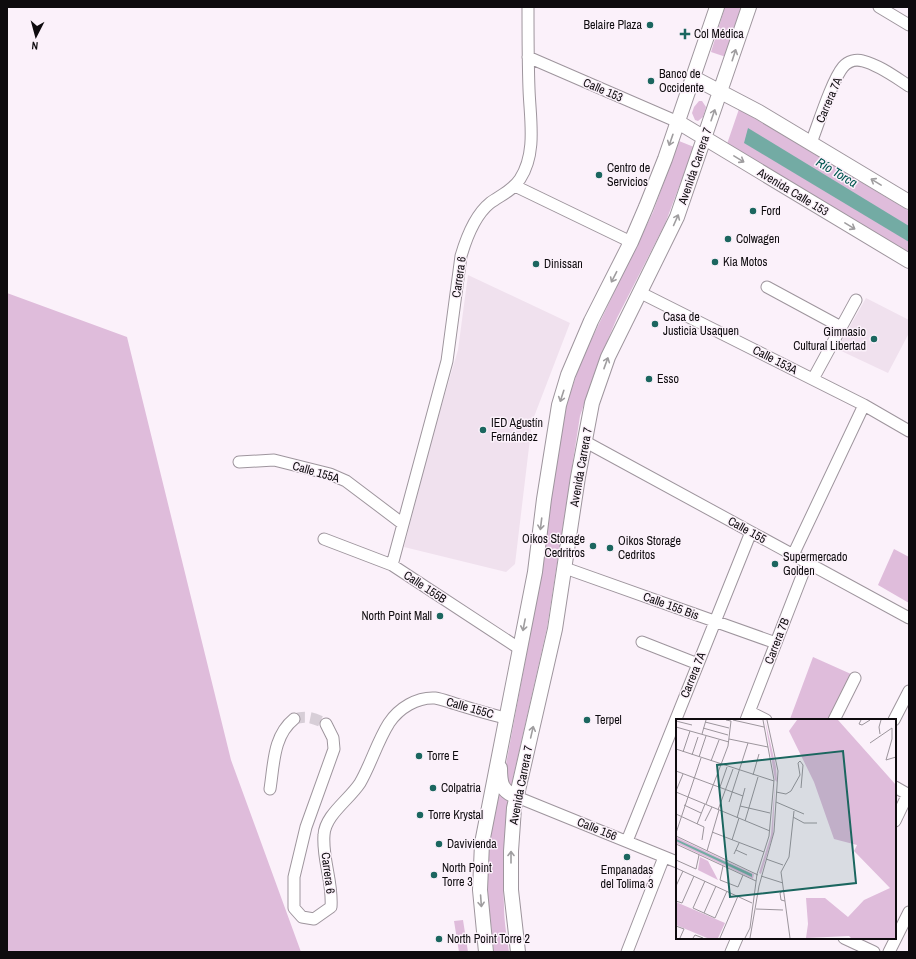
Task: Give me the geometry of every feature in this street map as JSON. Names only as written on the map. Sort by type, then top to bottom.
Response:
[{"type":"main road","points":[[486,952],[480,890],[482,843],[505,718],[535,572],[544,499],[559,405],[571,370],[591,321],[631,242],[657,180],[694,78],[717,7]]},
{"type":"main road","name":"Avenida Carrera 7","points":[[518,952],[511,890],[512,829],[516,797],[555,629],[584,441],[592,404],[608,357],[677,217],[749,7]]},
{"type":"main road","points":[[694,78],[759,112],[909,202]]},
{"type":"main road","name":"Avenida Calle 153","points":[[678,122],[909,261]]},
{"type":"main road","points":[[502,737],[500,781],[503,789],[508,794],[516,797]]},
{"type":"street","name":"Carrera 6","points":[[392,565],[447,361],[460,256],[464,245],[480,215],[489,204],[505,195],[515,186],[527,165],[531,142],[528,7]]},
{"type":"street","points":[[879,7],[909,25]]},
{"type":"street","name":"Calle 153","points":[[528,57],[678,122]]},
{"type":"street","name":"Carrera 7A","points":[[811,143],[838,77],[844,66],[852,61],[862,61],[873,65],[909,86]]},
{"type":"street","points":[[515,186],[631,242]]},
{"type":"street","points":[[767,287],[841,327]]},
{"type":"street","name":"Calle 153A","points":[[639,292],[864,405],[909,430]]},
{"type":"street","points":[[813,379],[856,300]]},
{"type":"street","points":[[793,555],[864,405]]},
{"type":"street","name":"Calle 155","points":[[584,441],[909,618]]},
{"type":"street","name":"Calle 155A","points":[[239,462],[274,460],[330,474],[346,481],[403,524]]},
{"type":"street","name":"Carrera 7A","points":[[627,841],[751,532]]},
{"type":"street","name":"Calle 155B","points":[[324,539],[392,565],[520,649]]},
{"type":"street","name":"Carrera 7B","points":[[748,716],[807,563]]},
{"type":"street","name":"Calle 155 Bis","points":[[565,568],[776,643]]},
{"type":"street","points":[[642,642],[698,664]]},
{"type":"street","points":[[834,719],[855,678]]},
{"type":"street","points":[[895,719],[909,691]]},
{"type":"street","name":"Carrera 6","points":[[326,724],[333,738],[334,749],[306,827],[294,877],[293,891],[294,908],[302,917],[314,919],[331,907],[332,894],[324,845],[324,834],[327,824],[334,813],[352,795],[365,774],[389,723],[399,710],[412,702],[435,698]]},
{"type":"street","name":"Calle 155C","points":[[435,698],[505,718]]},
{"type":"street","points":[[748,716],[762,719]]},
{"type":"street","points":[[270,789],[279,736],[286,726],[294,720]]},
{"type":"street","points":[[896,788],[908,794],[896,819]]},
{"type":"street","name":"Calle 156","points":[[516,797],[676,862]]},
{"type":"street","points":[[627,952],[664,857]]},
{"type":"street","points":[[896,938],[909,912]]},
{"type":"street","points":[[731,952],[737,939]]},
{"type":"street","points":[[846,939],[874,952]]},
{"type":"street","points":[[889,952],[896,939]]},
{"type":"shaded area","points":[[725,7],[741,7],[726,57],[711,52]]},
{"type":"shaded area","points":[[699,101],[702,101],[706,107],[703,117],[698,121],[695,120],[692,113],[694,107]]},
{"type":"shaded area","points":[[739,109],[909,211],[909,255],[727,144]]},
{"type":"shaded area","points":[[748,128],[909,226],[909,242],[744,143]]},
{"type":"shaded area","points":[[679,141],[694,147],[665,224],[617,318],[598,363],[580,416],[547,628],[511,787],[504,775],[537,598],[564,412],[581,361],[653,212]]},
{"type":"shaded area","name":"IED Agustín Fernández","points":[[468,275],[570,323],[532,422],[515,564],[506,572],[404,547],[432,438],[458,350]]},
{"type":"shaded area","points":[[7,293],[127,337],[231,760],[301,952],[7,952]]},
{"type":"shaded area","name":"Gimnasio Cultural Libertad","points":[[866,298],[909,320],[909,333],[888,373],[837,349]]},
{"type":"shaded area","points":[[894,549],[909,557],[909,603],[878,585]]},
{"type":"shaded area","points":[[813,657],[851,674],[829,719],[790,719]]},
{"type":"shaded area","points":[[496,789],[509,803],[503,880],[504,918],[509,952],[494,952],[488,897],[488,851]]},
{"type":"shaded area","points":[[463,920],[468,952],[459,952],[454,921]]},
{"type":"tunnel","points":[[294,719],[303,717],[310,718],[326,724]]},
{"type":"place","name":"Belaire Plaza","points":[[650,25]]},
{"type":"place","name":"Col Médica","points":[[685,34]]},
{"type":"place","name":"Banco de Occidente","points":[[651,81]]},
{"type":"place","name":"Centro de Servicios","points":[[599,175]]},
{"type":"place","name":"Ford","points":[[753,211]]},
{"type":"place","name":"Colwagen","points":[[728,239]]},
{"type":"place","name":"Kia Motos","points":[[715,262]]},
{"type":"place","name":"Dinissan","points":[[536,264]]},
{"type":"place","name":"Casa de Justicia Usaquen","points":[[655,324]]},
{"type":"place","name":"Gimnasio Cultural Libertad","points":[[874,339]]},
{"type":"place","name":"Esso","points":[[649,379]]},
{"type":"place","name":"IED Agustín Fernández","points":[[483,430]]},
{"type":"place","name":"Oikos Storage Cedritros","points":[[593,546]]},
{"type":"place","name":"Oikos Storage Cedritos","points":[[610,548]]},
{"type":"place","name":"Supermercado Golden","points":[[775,564]]},
{"type":"place","name":"North Point Mall","points":[[440,616]]},
{"type":"place","name":"Terpel","points":[[587,720]]},
{"type":"place","name":"Torre E","points":[[419,756]]},
{"type":"place","name":"Colpatria","points":[[433,788]]},
{"type":"place","name":"Torre Krystal","points":[[420,815]]},
{"type":"place","name":"Davivienda","points":[[439,844]]},
{"type":"place","name":"Empanadas del Tolima 3","points":[[627,857]]},
{"type":"place","name":"North Point Torre 3","points":[[434,875]]},
{"type":"place","name":"North Point Torre 2","points":[[439,939]]},
{"type":"water label","name":"Río Torca","points":[[837,172]]}]
